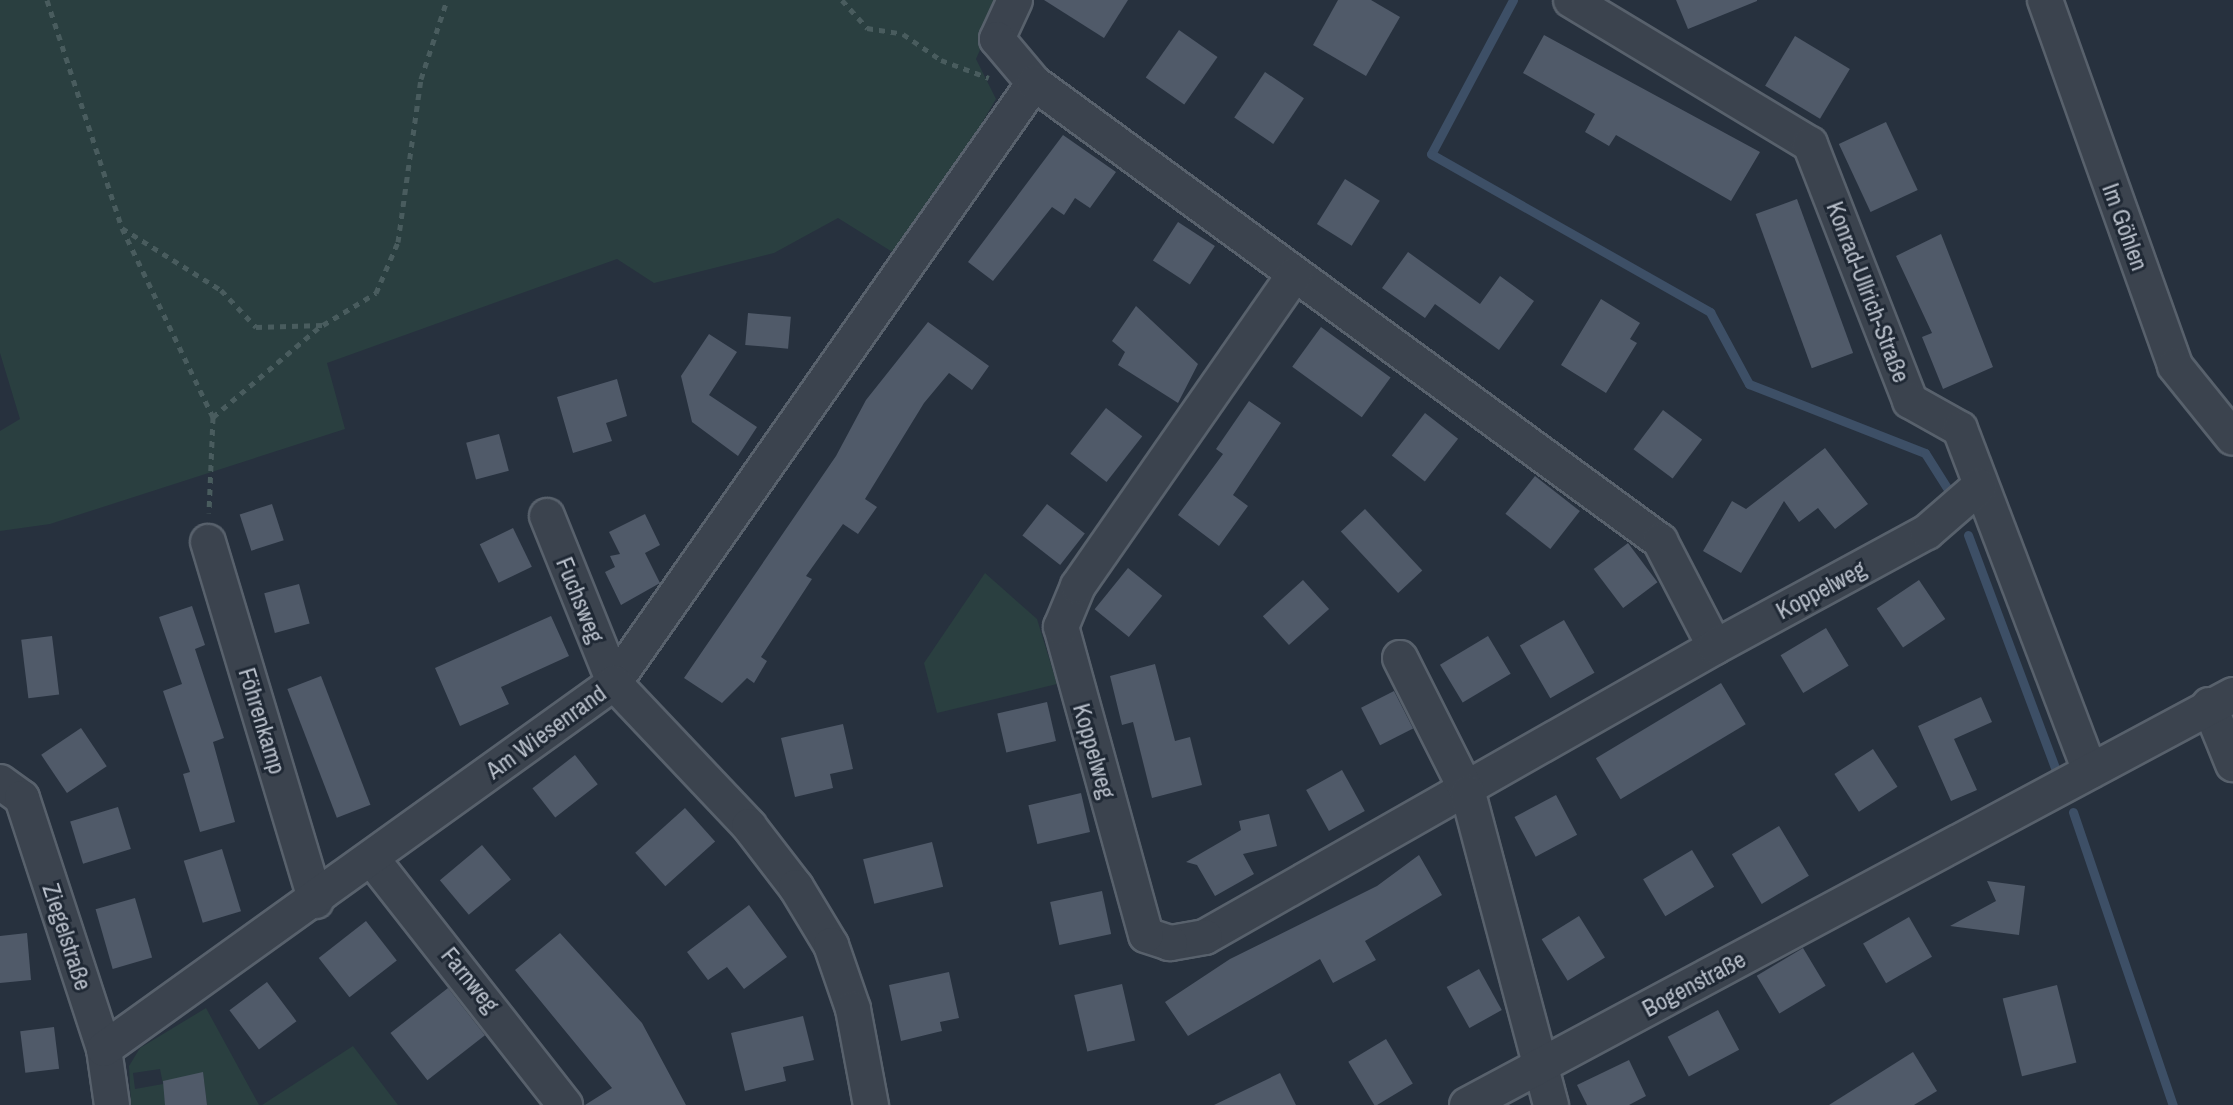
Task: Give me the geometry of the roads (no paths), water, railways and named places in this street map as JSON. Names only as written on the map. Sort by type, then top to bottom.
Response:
[{"type":"street","points":[[1015,0],[997,39],[1024,73],[1294,275],[1660,541],[1715,647]]},
{"type":"street","name":"Konrad-Ullrich-Straße","points":[[1571,0],[1618,10],[1810,144],[1910,401],[1960,429],[2090,771]]},
{"type":"street","name":"Im Göhlen","points":[[2045,0],[2175,366],[2233,438]]},
{"type":"street","points":[[614,683],[1024,73]]},
{"type":"street","name":"Koppelweg","points":[[1294,275],[1078,586],[1061,627],[1146,935],[1170,943],[1205,937],[1468,793],[1715,647],[1927,532],[1980,486]]},
{"type":"street","name":"Fuchsweg","points":[[547,516],[614,683]]},
{"type":"street","name":"Föhrenkamp","points":[[208,542],[316,901]]},
{"type":"street","points":[[1400,658],[1468,793],[1543,1063],[1551,1105]]},
{"type":"street","name":"Am Wiesenrand","points":[[104,1049],[316,901],[614,683],[749,826],[796,887],[831,945],[848,996],[871,1105]]},
{"type":"street","points":[[2090,771],[2221,700],[2233,764]]},
{"type":"street","name":"Bogenstraße","points":[[1467,1105],[1923,865],[2090,771]]},
{"type":"street","name":"Ziegelstraße","points":[[0,782],[22,798],[104,1049],[112,1105]]},
{"type":"street","name":"Farnweg","points":[[372,859],[565,1105]]},
{"type":"waterway","points":[[1513,0],[1431,154],[1710,312],[1749,384],[1925,453],[1947,488]]},
{"type":"waterway","points":[[1968,535],[2056,770]]},
{"type":"waterway","points":[[2073,812],[2173,1105]]}]
